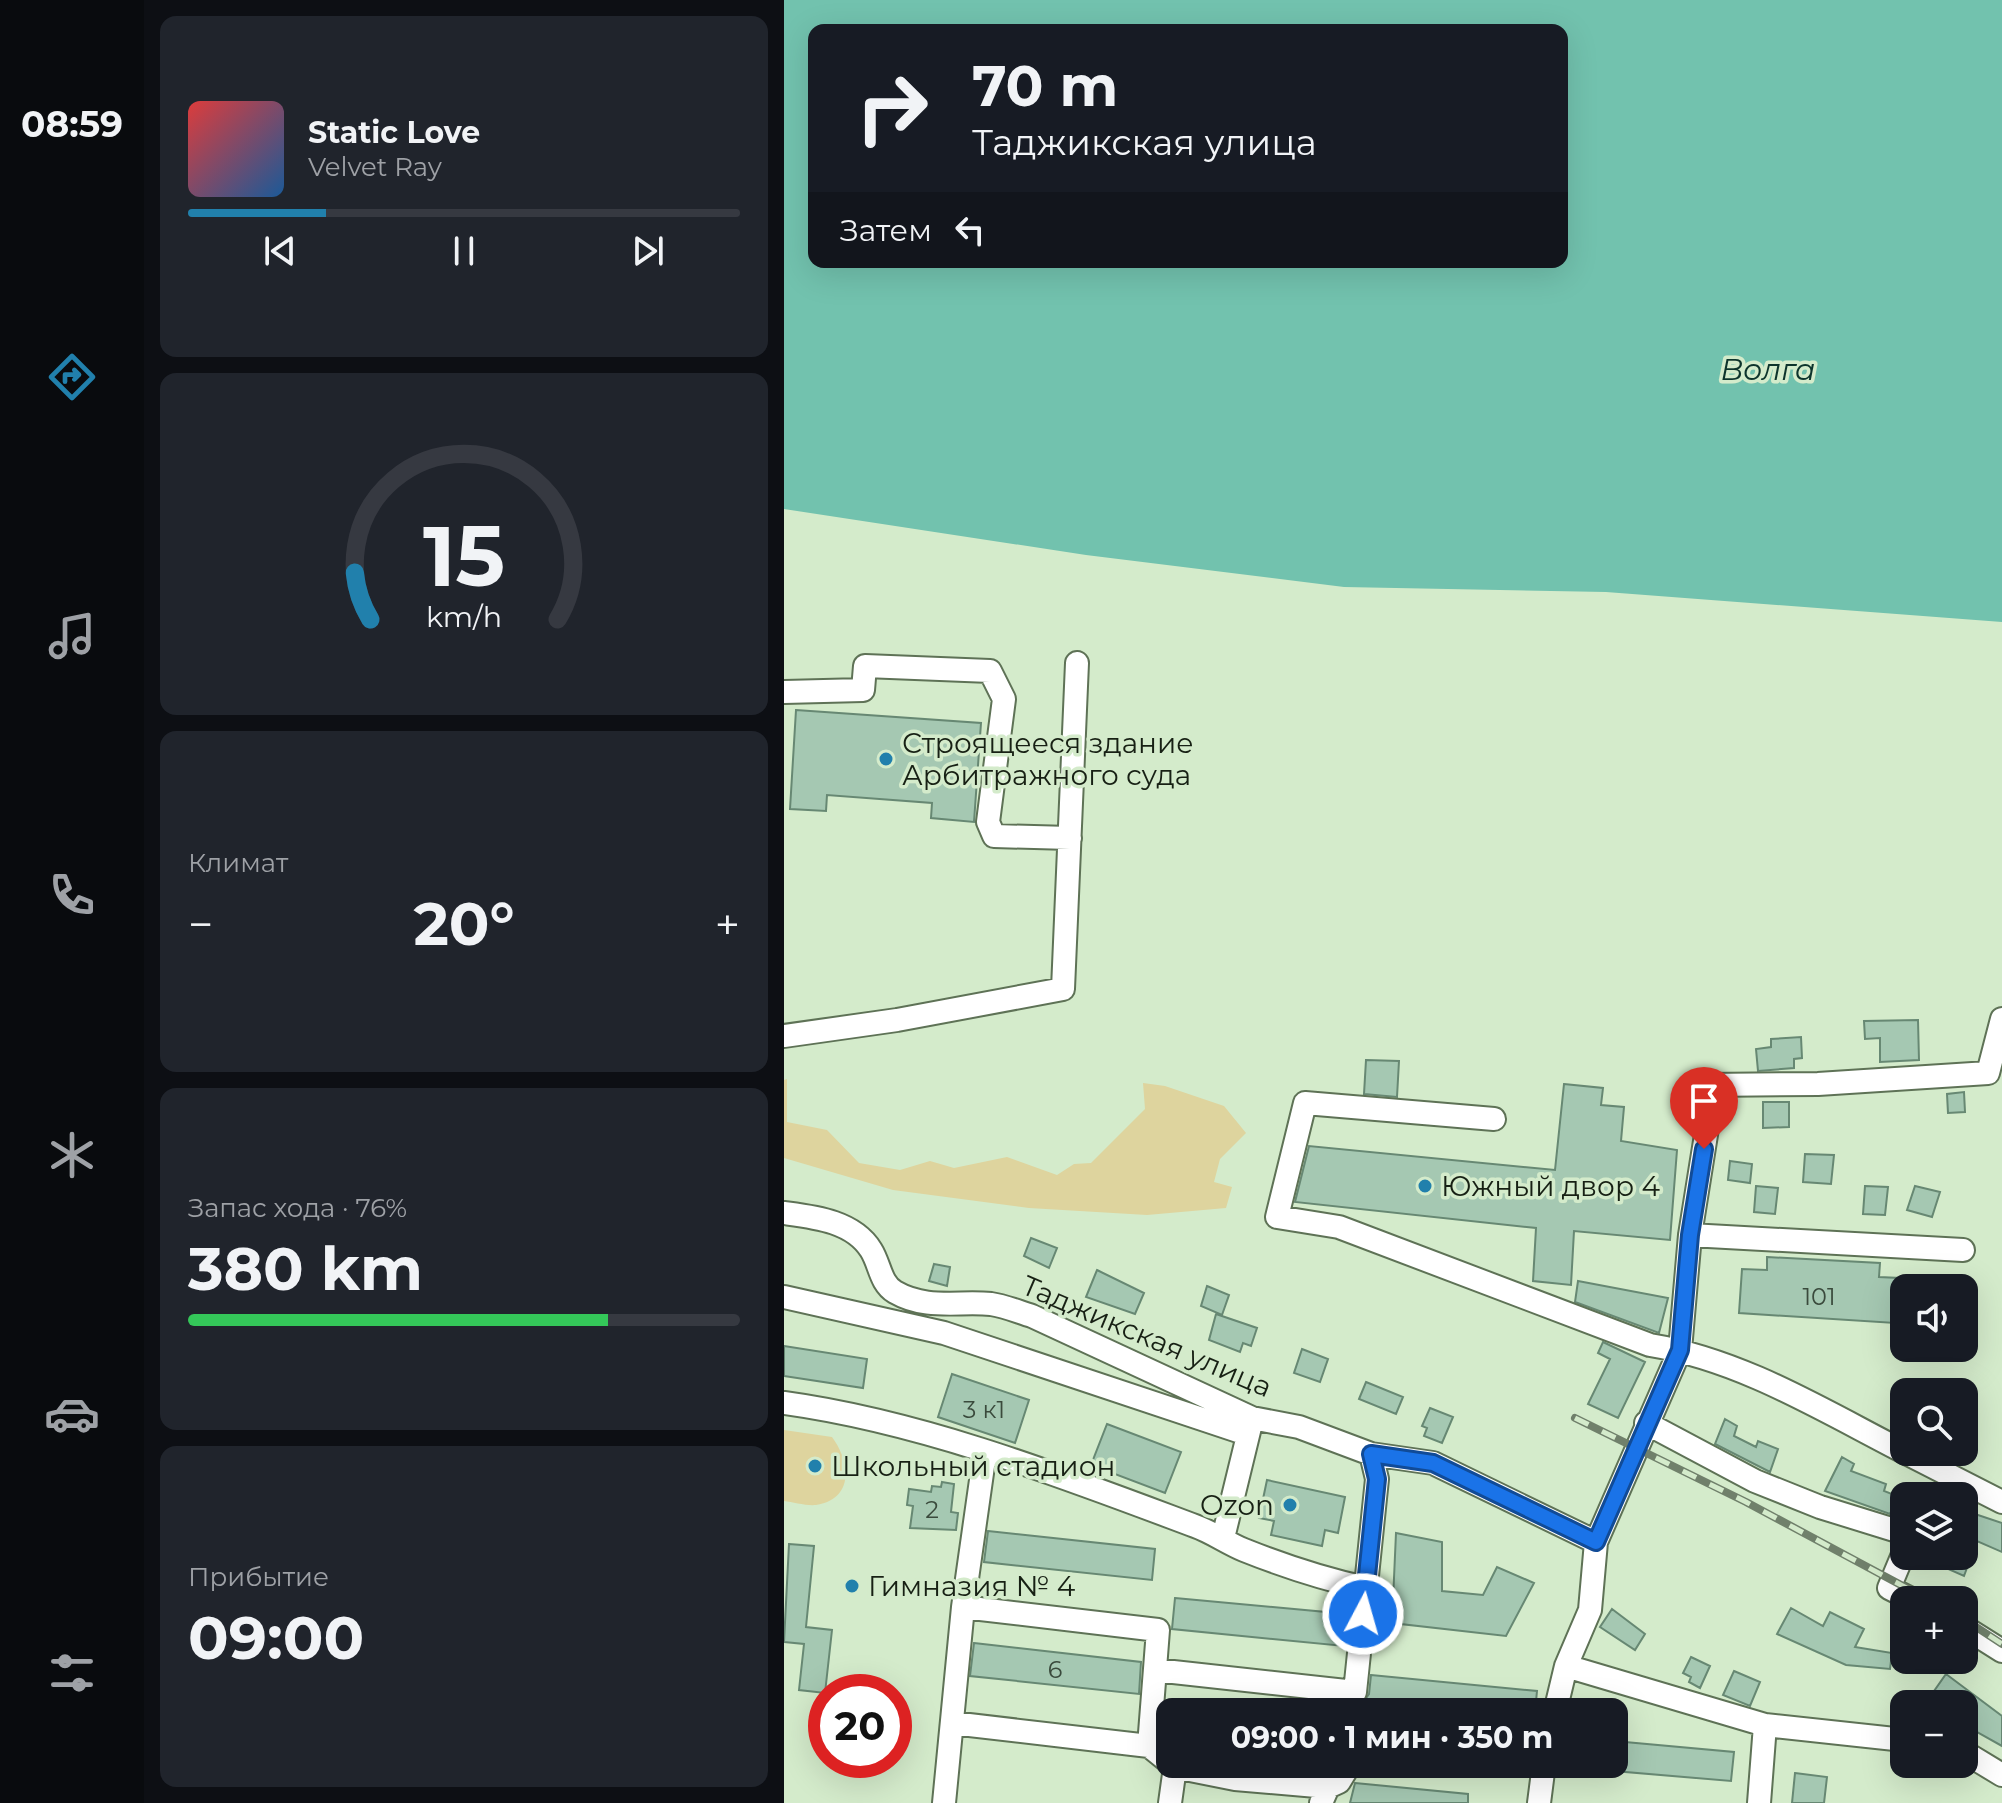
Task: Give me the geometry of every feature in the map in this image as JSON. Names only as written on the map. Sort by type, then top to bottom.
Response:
[{"type":"street","points":[[784,1036],[897,1020],[1063,989],[1077,663]]},
{"type":"street","points":[[784,692],[863,690],[865,666],[990,671],[1004,699],[988,822],[994,836],[1070,838]]},
{"type":"street","points":[[1558,1698],[1566,1666],[1590,1610],[1596,1542],[1680,1350],[1690,1235],[1713,1091],[1705,1085],[1818,1084],[1988,1073],[2002,1019]]},
{"type":"street","points":[[1494,1119],[1305,1103],[1277,1217],[1339,1227],[1650,1345],[1680,1350],[1745,1371],[1890,1445]]},
{"type":"street","name":"Таджикская улица","points":[[784,1213],[822,1219],[854,1232],[871,1250],[881,1275],[893,1291],[918,1301],[944,1306],[995,1305],[1032,1316],[1250,1426],[1299,1427],[1371,1454],[1433,1463],[1596,1542]]},
{"type":"street","points":[[1690,1235],[1963,1250]]},
{"type":"street","points":[[784,1297],[944,1333],[1250,1426],[1223,1538]]},
{"type":"street","points":[[784,1403],[898,1425],[985,1452],[1199,1527],[1327,1580],[1365,1588]]},
{"type":"street","points":[[1646,1423],[1755,1481],[1820,1507],[1890,1529]]},
{"type":"street","points":[[944,1803],[963,1607],[985,1452]]},
{"type":"street","points":[[1355,1698],[1377,1479],[1371,1454]]},
{"type":"street","points":[[1931,1466],[2002,1502]]},
{"type":"street","points":[[1890,1588],[1896,1570]]},
{"type":"street","points":[[963,1607],[1158,1630],[1149,1746]]},
{"type":"street","points":[[1978,1636],[2002,1651]]},
{"type":"street","points":[[1566,1666],[1765,1725],[1890,1738]]},
{"type":"street","points":[[1155,1670],[1330,1698]]},
{"type":"street","points":[[952,1723],[1149,1746],[1156,1752]]},
{"type":"street","points":[[1759,1803],[1765,1725]]},
{"type":"street","points":[[1978,1760],[2002,1775]]},
{"type":"street","points":[[1170,1803],[1171,1778]]},
{"type":"street","points":[[1243,1778],[1324,1795],[1341,1778]]},
{"type":"street","points":[[1539,1803],[1542,1778]]},
{"type":"street","points":[[1259,1781],[1278,1803]]},
{"type":"shaded area","points":[[787,1079],[787,1122],[827,1130],[859,1163],[900,1170],[930,1161],[954,1168],[1007,1157],[1057,1175],[1074,1164],[1091,1163],[1145,1109],[1143,1083],[1165,1086],[1224,1106],[1246,1133],[1220,1159],[1214,1182],[1232,1187],[1226,1208],[1147,1215],[1029,1208],[893,1190],[784,1158],[784,1080]]},
{"type":"shaded area","name":"Школьный стадион","points":[[784,1430],[832,1437],[843,1457],[845,1478],[843,1487],[829,1501],[816,1505],[784,1501]]},
{"type":"water","name":"Волга","points":[[784,0],[2002,0],[2002,622],[1606,592],[1344,587],[1086,555],[784,509]]},
{"type":"building","name":"Строящееся здание Арбитражного суда","points":[[796,710],[981,723],[974,822],[931,818],[932,803],[827,795],[826,811],[790,809]]},
{"type":"building","points":[[1918,1020],[1919,1060],[1880,1062],[1880,1038],[1865,1039],[1864,1021]]},
{"type":"building","points":[[1801,1037],[1802,1058],[1794,1059],[1794,1068],[1758,1071],[1756,1049],[1771,1047],[1771,1039]]},
{"type":"building","points":[[1366,1060],[1399,1061],[1397,1097],[1364,1094]]},
{"type":"building","points":[[1564,1084],[1603,1088],[1601,1105],[1624,1107],[1621,1141],[1677,1150],[1670,1240],[1574,1231],[1571,1285],[1533,1281],[1536,1228],[1295,1202],[1309,1146],[1555,1170]]},
{"type":"building","points":[[1964,1092],[1965,1112],[1948,1113],[1947,1094]]},
{"type":"building","points":[[1763,1102],[1789,1102],[1789,1127],[1763,1128]]},
{"type":"building","points":[[1805,1154],[1834,1155],[1831,1184],[1803,1182]]},
{"type":"building","points":[[1730,1161],[1752,1164],[1750,1183],[1728,1180]]},
{"type":"building","points":[[1756,1186],[1778,1188],[1775,1214],[1754,1212]]},
{"type":"building","points":[[1865,1186],[1888,1187],[1885,1215],[1863,1214]]},
{"type":"building","points":[[1915,1186],[1940,1192],[1932,1217],[1907,1210]]},
{"type":"building","points":[[1031,1238],[1057,1248],[1049,1268],[1024,1256]]},
{"type":"building","points":[[1767,1257],[1880,1263],[1879,1277],[1890,1278],[1890,1323],[1739,1313],[1742,1269],[1767,1270]]},
{"type":"building","points":[[934,1264],[950,1267],[947,1286],[929,1281]]},
{"type":"building","points":[[1097,1270],[1144,1293],[1135,1314],[1086,1297]]},
{"type":"building","points":[[1578,1281],[1668,1298],[1659,1333],[1575,1302]]},
{"type":"building","points":[[1207,1286],[1229,1295],[1222,1315],[1201,1306]]},
{"type":"building","points":[[1216,1314],[1257,1328],[1251,1346],[1243,1343],[1240,1352],[1209,1340]]},
{"type":"building","points":[[1603,1342],[1645,1362],[1618,1418],[1588,1404],[1610,1359],[1598,1353]]},
{"type":"building","points":[[784,1346],[867,1359],[863,1388],[784,1376]]},
{"type":"building","points":[[1302,1349],[1328,1359],[1320,1382],[1294,1373]]},
{"type":"building","points":[[952,1374],[1029,1400],[1015,1443],[938,1417]]},
{"type":"building","points":[[1366,1382],[1403,1397],[1396,1414],[1359,1399]]},
{"type":"building","points":[[1430,1408],[1453,1417],[1442,1443],[1424,1436],[1427,1428],[1422,1426]]},
{"type":"building","points":[[1725,1419],[1737,1426],[1734,1436],[1756,1447],[1758,1441],[1778,1449],[1770,1472],[1715,1444]]},
{"type":"building","points":[[1107,1424],[1181,1452],[1165,1493],[1091,1465]]},
{"type":"building","points":[[1842,1457],[1854,1464],[1851,1471],[1886,1484],[1884,1491],[1890,1493],[1890,1514],[1825,1491]]},
{"type":"building","points":[[1267,1480],[1345,1497],[1338,1533],[1325,1530],[1322,1546],[1271,1535],[1274,1521],[1259,1518]]},
{"type":"building","points":[[942,1482],[954,1484],[951,1512],[958,1513],[956,1530],[910,1528],[913,1506],[907,1505],[909,1489],[931,1492],[932,1486],[941,1487]]},
{"type":"building","points":[[1978,1515],[2002,1523],[2002,1552],[1978,1541]]},
{"type":"building","points":[[988,1531],[1155,1549],[1152,1580],[984,1562]]},
{"type":"building","points":[[1396,1533],[1442,1542],[1442,1591],[1483,1595],[1497,1567],[1534,1583],[1506,1636],[1392,1623]]},
{"type":"building","points":[[789,1544],[814,1546],[806,1627],[832,1630],[827,1674],[808,1674],[808,1691],[799,1690],[804,1644],[784,1642]]},
{"type":"building","points":[[1950,1570],[1966,1570],[1964,1576]]},
{"type":"building","points":[[1175,1598],[1347,1614],[1344,1646],[1172,1629]]},
{"type":"building","points":[[1791,1608],[1823,1626],[1830,1612],[1864,1629],[1855,1647],[1890,1653],[1890,1669],[1846,1665],[1777,1634]]},
{"type":"building","points":[[1612,1609],[1645,1634],[1635,1650],[1600,1627]]},
{"type":"building","points":[[974,1643],[1141,1662],[1139,1694],[970,1676]]},
{"type":"building","points":[[1691,1657],[1710,1666],[1700,1688],[1689,1682],[1691,1677],[1683,1673]]},
{"type":"building","points":[[1734,1671],[1760,1682],[1750,1706],[1723,1695]]},
{"type":"building","points":[[1946,1674],[1967,1690],[1935,1690]]},
{"type":"building","points":[[1371,1675],[1537,1691],[1536,1698],[1366,1698]]},
{"type":"building","points":[[1978,1698],[2002,1716],[2002,1746],[1978,1733]]},
{"type":"building","points":[[1628,1742],[1734,1752],[1731,1781],[1628,1772]]},
{"type":"building","points":[[1795,1773],[1827,1777],[1824,1803],[1792,1803]]},
{"type":"building","points":[[1355,1783],[1468,1794],[1468,1803],[1350,1803]]},
{"type":"railway","points":[[1575,1418],[1746,1502],[1903,1586]]},
{"type":"railway","points":[[1978,1628],[2002,1644]]},
{"type":"place","name":"Строящееся здание Арбитражного суда","points":[[886,759]]},
{"type":"place","name":"Южный двор 4","points":[[1425,1186]]},
{"type":"place","name":"Школьный стадион","points":[[815,1466]]},
{"type":"place","name":"Ozon","points":[[1290,1505]]},
{"type":"place","name":"Гимназия № 4","points":[[852,1586]]},
{"type":"route","points":[[1363,1614],[1377,1479],[1371,1454],[1433,1463],[1596,1542],[1680,1350],[1690,1235],[1704,1149]]}]
